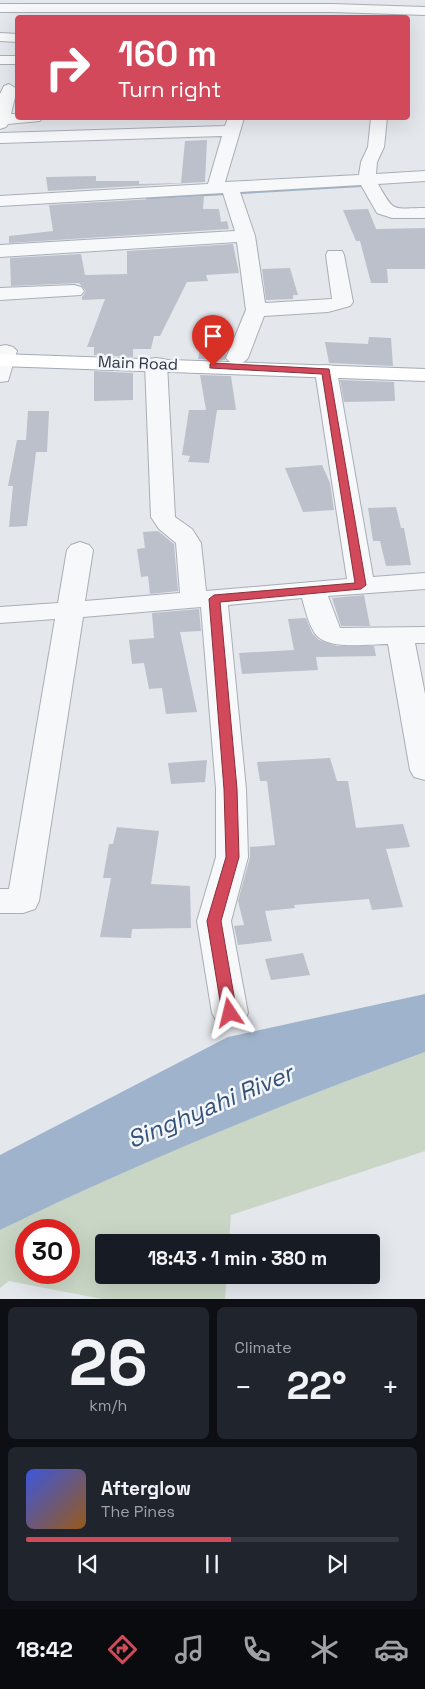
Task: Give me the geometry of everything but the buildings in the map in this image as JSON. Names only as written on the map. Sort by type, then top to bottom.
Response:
[{"type":"main road","name":"Main Road","points":[[2,359],[237,358],[425,363]]},
{"type":"main road","name":"Main Road","points":[[2,359],[425,375]]},
{"type":"street","points":[[0,8],[70,4],[96,13],[289,13],[333,4],[377,14],[425,11]]},
{"type":"street","points":[[0,37],[15,38]]},
{"type":"street","points":[[0,60],[15,60]]},
{"type":"street","points":[[9,89],[0,120],[15,119]]},
{"type":"street","points":[[379,120],[376,147],[369,162],[367,179],[383,209],[392,213],[425,213]]},
{"type":"street","points":[[0,138],[234,124],[229,191],[246,236],[256,310],[237,358]]},
{"type":"street","points":[[0,210],[367,179],[425,176]]},
{"type":"street","points":[[0,201],[229,191]]},
{"type":"street","points":[[0,251],[246,236]]},
{"type":"street","points":[[256,310],[328,306],[343,302],[335,255]]},
{"type":"street","points":[[0,294],[74,291]]},
{"type":"street","points":[[156,364],[163,517],[170,528],[182,534],[188,544],[203,600],[231,789],[232,857],[214,921],[230,1013]]},
{"type":"street","points":[[326,371],[361,585]]},
{"type":"street","points":[[0,901],[23,902],[80,550]]},
{"type":"street","points":[[0,615],[203,600],[312,588],[425,581]]},
{"type":"street","points":[[312,588],[329,634],[338,637],[412,635],[424,759]]},
{"type":"green space","points":[[425,1052],[425,1151],[231,1215],[230,1234],[95,1234],[95,1284],[226,1284],[225,1299],[102,1299],[24,1284],[80,1284],[80,1219],[23,1219],[104,1181],[263,1114]]},
{"type":"green space","points":[[15,1223],[15,1282],[9,1281],[0,1288],[0,1230]]},
{"type":"water","name":"Singhyahi River","points":[[425,994],[425,1052],[210,1135],[23,1219],[15,1219],[15,1223],[0,1230],[0,1155],[228,1037]]},
{"type":"waterway","points":[[148,197],[370,184]]},
{"type":"route","points":[[213,366],[326,371],[361,585],[312,588],[214,599],[231,789],[232,857],[214,921],[230,1013]]}]
